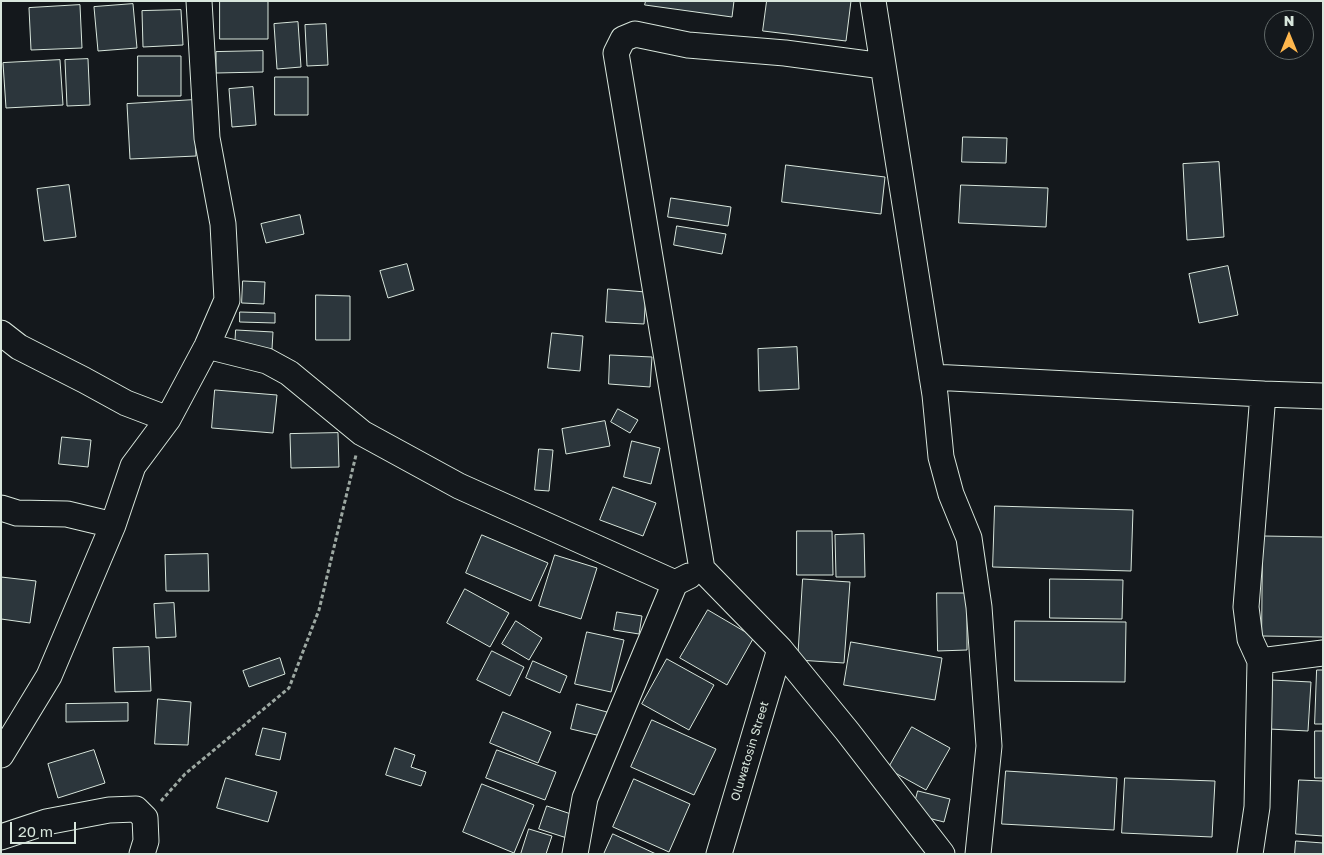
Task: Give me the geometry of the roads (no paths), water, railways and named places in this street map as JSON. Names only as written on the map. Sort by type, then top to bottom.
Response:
[{"type":"street","points":[[1,755],[49,676],[113,525],[133,466],[168,419],[207,346],[227,300],[223,224],[207,138],[199,1]]},
{"type":"street","points":[[873,1],[932,377],[941,458],[951,494],[970,538],[979,607],[989,746],[978,854]]},
{"type":"street","points":[[883,66],[786,53],[688,45],[635,34],[623,39],[616,53],[702,569],[780,649],[942,854]]},
{"type":"street","points":[[1,333],[19,347],[126,403],[168,419]]},
{"type":"street","points":[[207,346],[267,361],[290,372],[362,433],[459,486],[675,583]]},
{"type":"street","points":[[932,377],[1323,396]]},
{"type":"street","points":[[1250,854],[1257,807],[1260,660],[1250,639],[1246,607],[1263,394]]},
{"type":"street","points":[[1,508],[17,513],[67,514],[113,525]]},
{"type":"street","points":[[575,854],[585,798],[675,583],[702,569]]},
{"type":"street","name":"Oluwatosin Street","points":[[720,854],[780,649]]},
{"type":"street","points":[[1260,660],[1323,653]]},
{"type":"street","points":[[1,838],[46,822],[110,810],[136,809],[145,818],[146,841],[142,854]]}]
